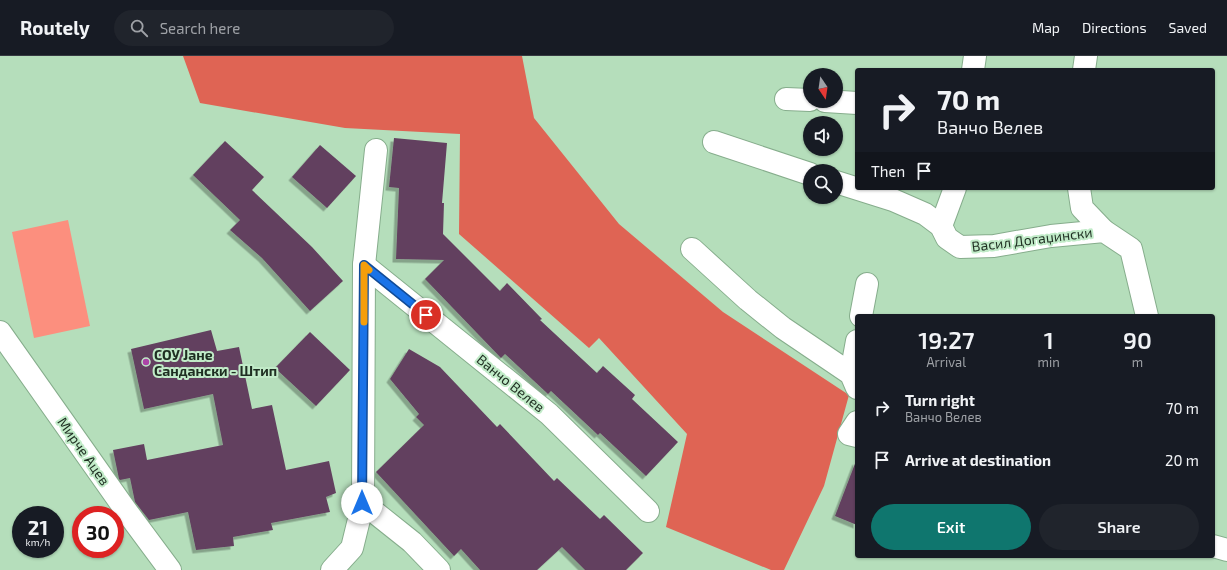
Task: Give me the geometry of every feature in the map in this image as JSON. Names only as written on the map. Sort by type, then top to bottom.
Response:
[{"type":"street","points":[[973,68],[975,56]]},
{"type":"street","points":[[1084,68],[1086,56]]},
{"type":"street","points":[[786,99],[803,100]]},
{"type":"street","points":[[843,102],[855,103]]},
{"type":"street","points":[[714,142],[803,172]]},
{"type":"street","points":[[332,570],[352,548],[362,503],[364,265],[376,150]]},
{"type":"street","name":"Васил Догаџински","points":[[843,184],[855,188]]},
{"type":"street","name":"Васил Догаџински","points":[[861,190],[893,200],[925,214],[941,226],[947,238],[960,247],[994,246],[1051,236],[1104,231]]},
{"type":"street","points":[[941,226],[954,190]]},
{"type":"street","name":"Васил Догаџински","points":[[1079,190],[1082,208],[1104,231],[1131,249],[1147,314]]},
{"type":"street","points":[[692,249],[748,300],[854,381]]},
{"type":"street","name":"Ванчо Велев","points":[[364,265],[549,414],[648,511]]},
{"type":"street","points":[[861,314],[867,284]]},
{"type":"street","name":"Мирче Ацев","points":[[0,332],[127,512],[170,570]]},
{"type":"street","points":[[854,381],[855,368]]},
{"type":"street","points":[[855,425],[849,434],[855,436]]},
{"type":"street","points":[[362,503],[412,542],[439,570]]},
{"type":"street","points":[[1215,547],[1227,550]]},
{"type":"shaded area","points":[[183,56],[522,56],[534,118],[619,224],[723,312],[849,395],[824,486],[784,570],[771,570],[666,527],[687,434],[599,338],[589,348],[459,234],[460,134],[345,128],[200,103]]},
{"type":"shaded area","points":[[68,220],[90,326],[34,338],[12,232]]},
{"type":"building","points":[[394,138],[447,143],[442,203],[444,203],[443,234],[500,291],[507,283],[542,319],[540,320],[597,373],[603,366],[635,395],[632,399],[678,442],[646,476],[600,433],[598,435],[551,391],[548,394],[505,354],[501,358],[425,279],[444,260],[396,259],[399,188],[389,187]]},
{"type":"building","points":[[225,141],[264,177],[252,190],[312,247],[343,281],[310,311],[262,258],[230,230],[240,220],[193,175]]},
{"type":"building","points":[[320,145],[356,176],[327,208],[292,177]]},
{"type":"building","points":[[211,330],[217,351],[239,347],[252,409],[272,405],[286,470],[329,461],[336,493],[326,497],[330,512],[271,523],[273,530],[233,537],[234,546],[196,550],[188,512],[149,520],[135,502],[130,478],[119,479],[113,450],[144,444],[147,460],[223,445],[213,394],[144,409],[131,349]]},
{"type":"building","points":[[310,332],[350,370],[316,406],[275,368]]},
{"type":"building","points":[[409,349],[440,367],[497,427],[500,424],[554,481],[557,478],[600,519],[604,515],[643,553],[626,570],[585,570],[562,547],[537,570],[480,570],[461,549],[454,556],[376,472],[424,425],[416,417],[419,414],[390,379]]},
{"type":"building","points":[[855,464],[855,524],[835,516]]},
{"type":"slow traffic","points":[[364,322],[364,265],[369,270]]},
{"type":"place","name":"СОУ Јане Сандански - Штип","points":[[146,362]]},
{"type":"route","points":[[362,503],[364,265],[426,315]]}]
